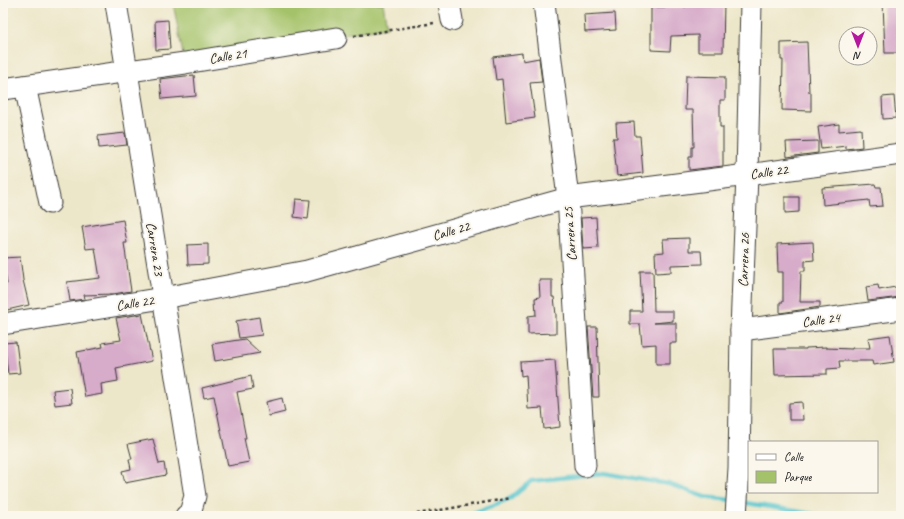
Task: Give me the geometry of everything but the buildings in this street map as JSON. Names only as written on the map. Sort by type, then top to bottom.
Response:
[{"type":"street","name":"Carrera 23","points":[[116,3],[194,496],[190,514],[186,516]]},
{"type":"street","name":"Carrera 25","points":[[544,3],[568,198],[585,466]]},
{"type":"street","name":"Carrera 26","points":[[736,516],[739,460],[741,330],[747,175],[751,3]]},
{"type":"street","name":"Calle 21","points":[[3,89],[186,64],[336,38]]},
{"type":"street","points":[[25,86],[50,203]]},
{"type":"street","name":"Calle 22","points":[[3,324],[163,298],[307,271],[568,198],[901,154]]},
{"type":"street","name":"Calle 24","points":[[741,330],[901,309]]},
{"type":"path","points":[[336,38],[450,12]]},
{"type":"path","points":[[405,516],[511,498]]},
{"type":"green space","points":[[173,3],[383,3],[387,27],[184,60]]},
{"type":"waterway","points":[[466,516],[511,498],[531,481],[604,473],[669,484],[705,497],[732,500]]},
{"type":"waterway","points":[[741,502],[824,516]]}]
